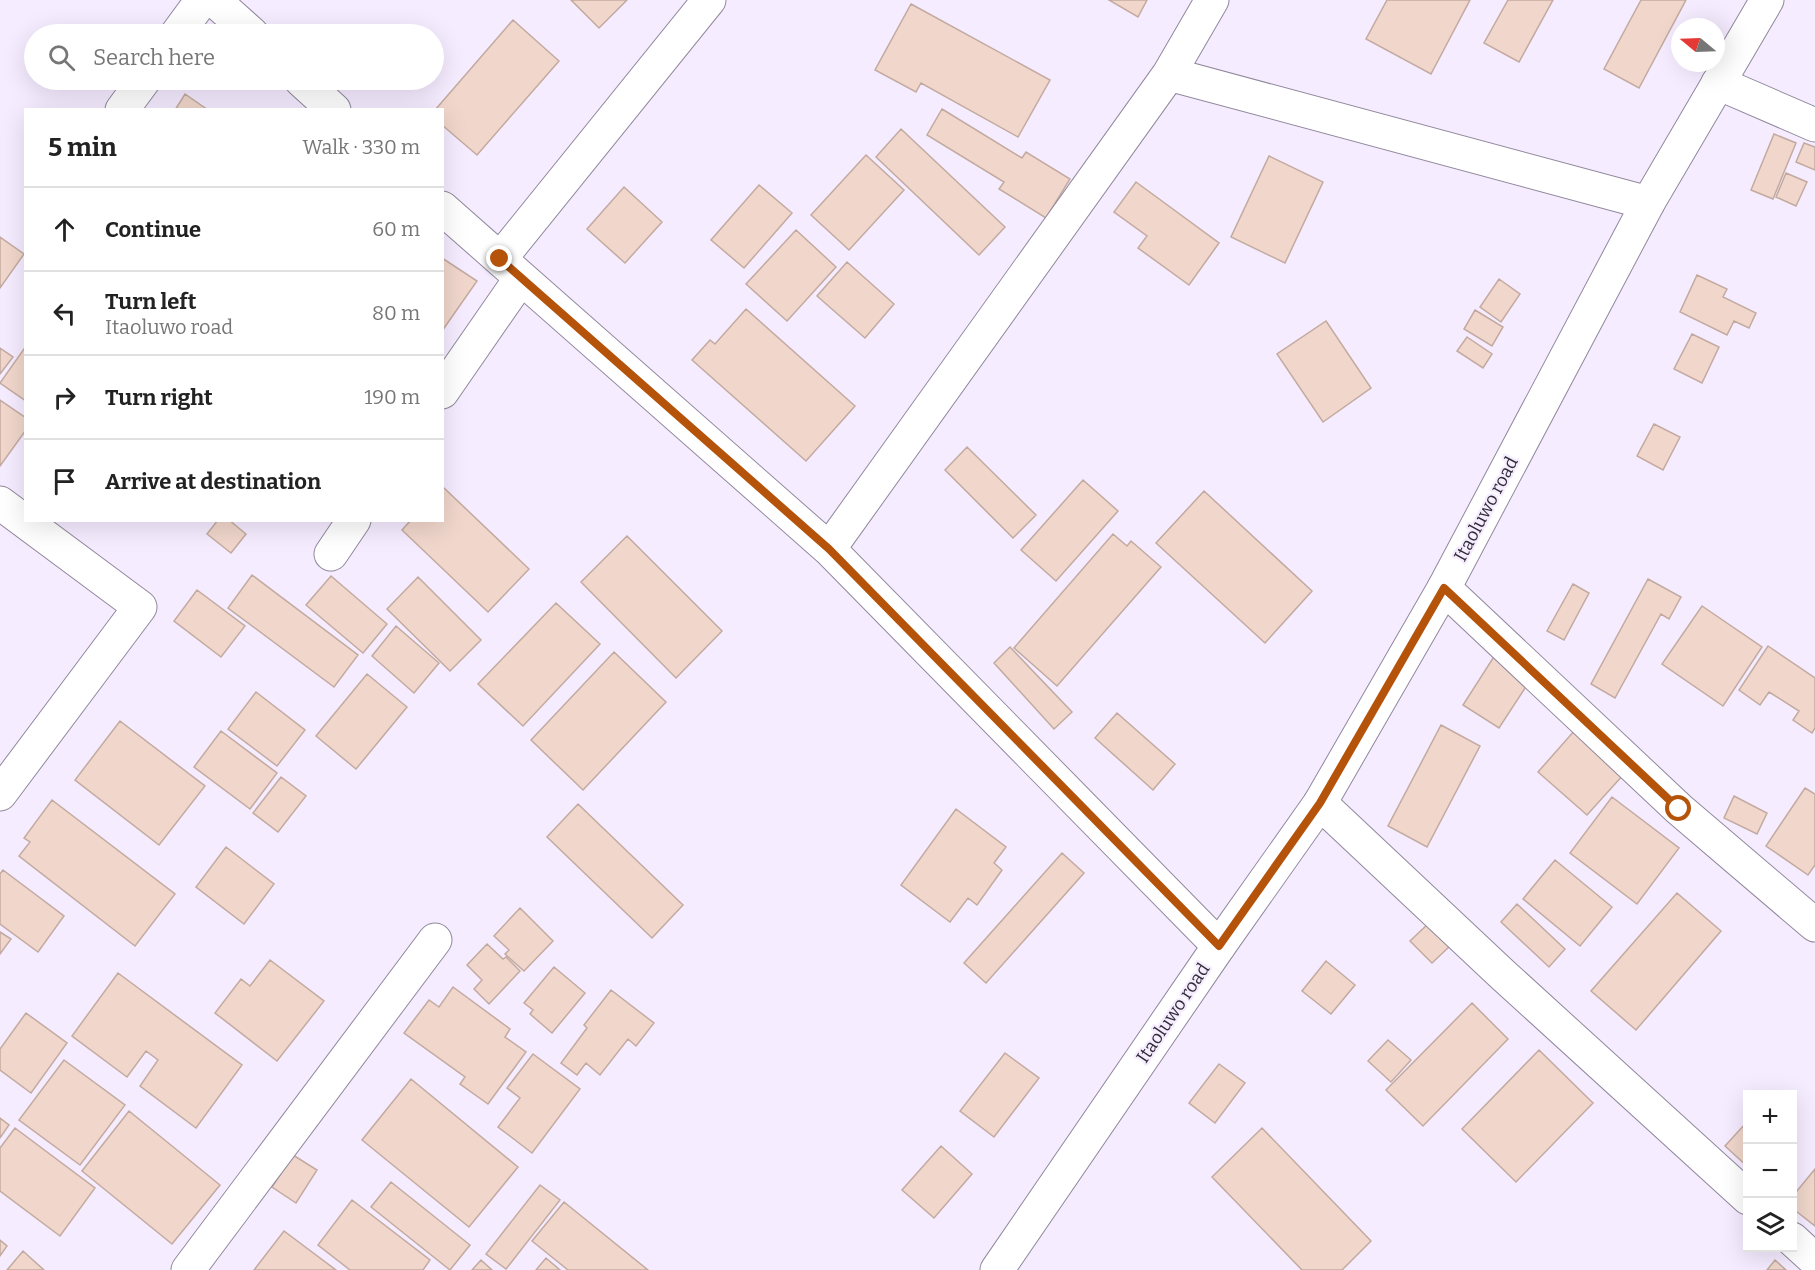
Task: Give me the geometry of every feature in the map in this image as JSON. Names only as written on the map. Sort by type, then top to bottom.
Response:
[{"type":"street","points":[[184,24],[202,0]]},
{"type":"street","points":[[213,0],[241,24]]},
{"type":"street","points":[[444,388],[510,268],[709,0]]},
{"type":"street","points":[[829,549],[1169,74],[1212,0]]},
{"type":"street","name":"Itaoluwo road","points":[[996,1270],[1320,803],[1444,588],[1648,203],[1767,0]]},
{"type":"street","points":[[1169,74],[1648,203]]},
{"type":"street","points":[[1718,82],[1815,125]]},
{"type":"street","points":[[123,108],[137,90]]},
{"type":"street","points":[[312,90],[332,108]]},
{"type":"street","points":[[444,209],[829,549],[1219,946]]},
{"type":"street","points":[[0,503],[24,521]]},
{"type":"street","points":[[0,794],[140,608],[25,522]]},
{"type":"street","points":[[331,554],[353,522]]},
{"type":"street","points":[[1444,588],[1679,809],[1815,925]]},
{"type":"street","points":[[1320,803],[1502,974],[1743,1193]]},
{"type":"street","points":[[188,1270],[435,940]]},
{"type":"street","points":[[1797,1244],[1815,1260]]},
{"type":"building","points":[[571,0],[627,0],[599,28]]},
{"type":"building","points":[[1109,0],[1147,0],[1138,17]]},
{"type":"building","points":[[1387,0],[1470,0],[1431,74],[1366,39]]},
{"type":"building","points":[[1508,0],[1553,0],[1519,62],[1484,43]]},
{"type":"building","points":[[1641,0],[1686,0],[1676,18],[1671,18],[1671,28],[1639,88],[1604,69]]},
{"type":"building","points":[[911,4],[1050,80],[1018,137],[921,83],[916,92],[875,70]]},
{"type":"building","points":[[513,20],[559,61],[477,155],[444,127],[444,108],[437,108]]},
{"type":"building","points":[[185,94],[205,108],[176,108]]},
{"type":"building","points":[[942,109],[1022,158],[1026,152],[1070,179],[1046,218],[999,189],[1004,182],[927,135]]},
{"type":"building","points":[[901,129],[1005,227],[979,255],[876,157]]},
{"type":"building","points":[[1774,134],[1796,143],[1773,199],[1751,190]]},
{"type":"building","points":[[1804,143],[1815,147],[1815,170],[1796,162]]},
{"type":"building","points":[[866,155],[904,190],[849,250],[811,215]]},
{"type":"building","points":[[1269,156],[1323,182],[1285,263],[1231,237]]},
{"type":"building","points":[[1786,173],[1807,182],[1796,206],[1776,197]]},
{"type":"building","points":[[1136,182],[1219,243],[1189,285],[1138,248],[1147,236],[1114,212]]},
{"type":"building","points":[[759,185],[792,213],[744,268],[711,240]]},
{"type":"building","points":[[624,187],[662,222],[625,263],[587,229]]},
{"type":"building","points":[[796,230],[836,267],[787,321],[746,284]]},
{"type":"building","points":[[0,237],[24,254],[0,288]]},
{"type":"building","points":[[444,259],[477,281],[444,328]]},
{"type":"building","points":[[847,262],[894,304],[865,338],[817,296]]},
{"type":"building","points":[[1697,275],[1727,289],[1723,297],[1756,313],[1749,328],[1734,321],[1727,335],[1680,312]]},
{"type":"building","points":[[1499,279],[1520,294],[1501,322],[1480,307]]},
{"type":"building","points":[[746,309],[855,406],[806,461],[692,360],[710,340],[715,344]]},
{"type":"building","points":[[1475,310],[1503,327],[1492,346],[1464,329]]},
{"type":"building","points":[[1326,321],[1371,388],[1323,422],[1277,354]]},
{"type":"building","points":[[1692,334],[1719,347],[1702,383],[1674,369]]},
{"type":"building","points":[[1467,337],[1492,354],[1483,368],[1457,351]]},
{"type":"building","points":[[0,348],[13,357],[0,374]]},
{"type":"building","points":[[24,349],[24,400],[0,383]]},
{"type":"building","points":[[0,400],[24,417],[24,433],[0,466]]},
{"type":"building","points":[[1654,424],[1680,437],[1663,470],[1637,456]]},
{"type":"building","points":[[967,447],[1036,515],[1013,538],[945,470]]},
{"type":"building","points":[[1083,480],[1118,511],[1056,581],[1021,550]]},
{"type":"building","points":[[444,488],[529,569],[488,612],[402,530],[409,522],[444,522]]},
{"type":"building","points":[[1204,491],[1312,591],[1265,643],[1156,543]]},
{"type":"building","points":[[216,522],[231,522],[246,534],[231,553],[207,534]]},
{"type":"building","points":[[1113,534],[1127,546],[1131,541],[1161,567],[1057,686],[1014,648]]},
{"type":"building","points":[[627,536],[722,631],[676,678],[581,582]]},
{"type":"building","points":[[252,575],[358,655],[334,687],[228,608]]},
{"type":"building","points":[[331,576],[387,624],[363,653],[306,605]]},
{"type":"building","points":[[418,577],[481,640],[450,671],[387,609]]},
{"type":"building","points":[[1648,579],[1681,597],[1669,619],[1661,614],[1615,698],[1591,684]]},
{"type":"building","points":[[1573,584],[1589,593],[1564,640],[1547,631]]},
{"type":"building","points":[[197,590],[245,626],[221,657],[174,621]]},
{"type":"building","points":[[556,603],[600,644],[523,726],[478,684]]},
{"type":"building","points":[[1702,606],[1762,647],[1723,706],[1662,664]]},
{"type":"building","points":[[396,626],[439,663],[414,693],[372,656]]},
{"type":"building","points":[[1768,646],[1815,678],[1815,728],[1812,733],[1793,720],[1799,711],[1769,692],[1760,705],[1739,690]]},
{"type":"building","points":[[1010,647],[1072,712],[1054,729],[994,663]]},
{"type":"building","points":[[614,652],[666,702],[583,790],[531,740]]},
{"type":"building","points":[[1495,655],[1531,679],[1499,728],[1463,705]]},
{"type":"building","points":[[367,674],[407,707],[356,769],[316,736]]},
{"type":"building","points":[[256,692],[305,730],[277,766],[228,729]]},
{"type":"building","points":[[1117,713],[1175,764],[1153,790],[1095,738]]},
{"type":"building","points":[[120,721],[205,786],[159,845],[75,780]]},
{"type":"building","points":[[1441,725],[1480,746],[1427,847],[1388,826]]},
{"type":"building","points":[[1575,730],[1624,774],[1587,815],[1538,772]]},
{"type":"building","points":[[221,731],[277,773],[250,809],[194,767]]},
{"type":"building","points":[[281,777],[306,796],[278,832],[253,813]]},
{"type":"building","points":[[1805,788],[1815,794],[1815,865],[1808,875],[1766,846]]},
{"type":"building","points":[[1734,796],[1767,813],[1757,834],[1724,818]]},
{"type":"building","points":[[1612,797],[1679,848],[1637,904],[1570,853]]},
{"type":"building","points":[[52,800],[175,894],[135,946],[19,856],[30,842],[24,838]]},
{"type":"building","points":[[578,804],[683,905],[652,938],[547,837]]},
{"type":"building","points":[[956,809],[1006,847],[994,863],[1002,870],[977,905],[968,898],[950,922],[901,885]]},
{"type":"building","points":[[226,847],[274,884],[244,924],[196,887]]},
{"type":"building","points":[[1062,853],[1084,873],[986,983],[964,963]]},
{"type":"building","points":[[1555,860],[1612,907],[1580,946],[1523,899]]},
{"type":"building","points":[[3,870],[64,916],[38,952],[0,924],[0,874]]},
{"type":"building","points":[[1677,893],[1721,931],[1636,1030],[1591,991]]},
{"type":"building","points":[[1517,904],[1565,949],[1549,967],[1501,922]]},
{"type":"building","points":[[520,908],[553,941],[524,971],[505,954],[509,950],[494,936]]},
{"type":"building","points":[[1430,922],[1451,945],[1432,963],[1410,941]]},
{"type":"building","points":[[0,932],[11,939],[0,954]]},
{"type":"building","points":[[487,944],[503,959],[506,957],[520,971],[489,1004],[474,989],[482,980],[467,965]]},
{"type":"building","points":[[270,960],[324,1001],[277,1061],[215,1013],[241,979],[250,986]]},
{"type":"building","points":[[1326,961],[1355,985],[1331,1014],[1302,991]]},
{"type":"building","points":[[554,967],[585,993],[552,1033],[530,1014],[533,1010],[524,1003]]},
{"type":"building","points":[[118,973],[242,1065],[196,1128],[140,1086],[158,1060],[146,1051],[127,1077],[72,1036]]},
{"type":"building","points":[[453,987],[510,1029],[505,1037],[526,1052],[488,1104],[460,1084],[465,1077],[404,1033],[429,1000],[439,1007]]},
{"type":"building","points":[[611,990],[654,1023],[636,1046],[628,1039],[600,1075],[586,1063],[577,1075],[561,1063],[587,1028],[584,1025]]},
{"type":"building","points":[[1472,1003],[1508,1039],[1423,1126],[1386,1090]]},
{"type":"building","points":[[26,1013],[67,1043],[31,1093],[0,1070],[0,1049]]},
{"type":"building","points":[[1388,1040],[1411,1060],[1391,1082],[1368,1061]]},
{"type":"building","points":[[1539,1050],[1593,1103],[1516,1182],[1462,1129]]},
{"type":"building","points":[[1005,1053],[1039,1078],[994,1137],[960,1111]]},
{"type":"building","points":[[533,1054],[580,1089],[532,1153],[498,1127],[520,1098],[507,1088]]},
{"type":"building","points":[[64,1060],[125,1105],[80,1165],[19,1120]]},
{"type":"building","points":[[1219,1064],[1245,1083],[1215,1123],[1189,1103]]},
{"type":"building","points":[[411,1079],[518,1167],[469,1227],[362,1140]]},
{"type":"building","points":[[129,1111],[220,1185],[172,1244],[82,1171]]},
{"type":"building","points":[[0,1118],[9,1125],[0,1138]]},
{"type":"building","points":[[1743,1126],[1743,1162],[1725,1146]]},
{"type":"building","points":[[15,1128],[95,1188],[60,1236],[0,1191],[0,1148]]},
{"type":"building","points":[[1262,1128],[1371,1241],[1342,1270],[1302,1270],[1212,1177]]},
{"type":"building","points":[[941,1146],[972,1174],[934,1218],[902,1190]]},
{"type":"building","points":[[293,1155],[317,1170],[296,1203],[272,1187]]},
{"type":"building","points":[[1815,1169],[1815,1226],[1797,1212],[1797,1191]]},
{"type":"building","points":[[391,1182],[470,1245],[450,1270],[371,1207]]},
{"type":"building","points":[[540,1185],[560,1200],[506,1269],[486,1254]]},
{"type":"building","points":[[352,1200],[430,1260],[423,1270],[350,1270],[318,1245]]},
{"type":"building","points":[[564,1202],[648,1270],[568,1270],[532,1241]]},
{"type":"building","points":[[284,1231],[336,1270],[254,1270]]},
{"type":"building","points":[[0,1240],[7,1246],[0,1256]]},
{"type":"building","points":[[23,1251],[44,1270],[7,1270]]},
{"type":"building","points":[[546,1258],[560,1270],[536,1270]]},
{"type":"building","points":[[481,1260],[492,1270],[472,1270]]},
{"type":"building","points":[[1775,1260],[1786,1270],[1767,1270]]},
{"type":"route","points":[[500,259],[829,549],[1219,946],[1320,803],[1444,588],[1679,809]]}]
